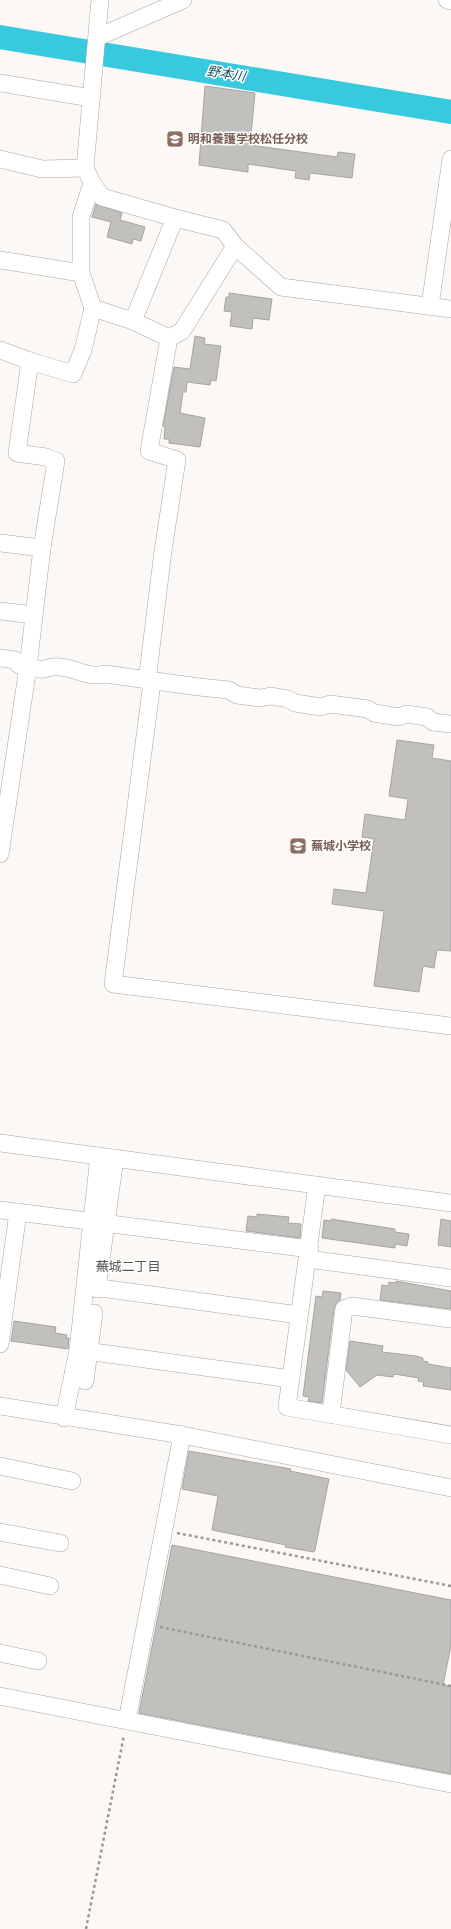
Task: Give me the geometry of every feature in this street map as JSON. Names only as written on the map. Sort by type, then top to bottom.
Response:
[{"type":"street","points":[[100,0],[85,168],[92,183],[102,197],[223,230],[235,246],[281,287],[451,310]]},
{"type":"street","points":[[96,49],[183,0]]},
{"type":"street","points":[[447,0],[451,1]]},
{"type":"street","points":[[0,83],[91,98]]},
{"type":"street","points":[[0,159],[42,169],[85,168]]},
{"type":"street","points":[[430,306],[451,159]]},
{"type":"street","points":[[0,350],[30,361],[74,374],[83,350],[93,308],[81,273],[81,217],[92,183]]},
{"type":"street","points":[[133,321],[175,218]]},
{"type":"street","points":[[169,338],[182,331],[235,246]]},
{"type":"street","points":[[0,260],[81,273]]},
{"type":"street","points":[[93,308],[133,321],[169,338]]},
{"type":"street","points":[[169,338],[149,451],[177,460],[163,551],[113,984],[451,1026]]},
{"type":"street","points":[[0,857],[28,667],[42,548],[56,461],[46,457],[17,453],[30,361]]},
{"type":"street","points":[[0,543],[42,548]]},
{"type":"street","points":[[0,611],[33,615]]},
{"type":"street","points":[[0,658],[16,660],[19,665],[28,667],[43,669],[53,666],[74,669],[79,673],[98,676],[105,674],[149,681],[223,689],[229,690],[237,695],[260,698],[271,696],[288,698],[295,703],[321,707],[330,704],[368,709],[374,713],[399,717],[406,714],[427,717],[433,722],[451,724]]},
{"type":"street","points":[[0,1143],[451,1204]]},
{"type":"street","points":[[85,1381],[84,1350],[107,1157]]},
{"type":"street","points":[[317,1185],[309,1254],[299,1315],[287,1407],[451,1435]]},
{"type":"street","points":[[0,1210],[309,1254],[451,1278]]},
{"type":"street","points":[[0,1344],[18,1212]]},
{"type":"street","points":[[92,1287],[299,1315]]},
{"type":"street","points":[[330,1414],[344,1309],[352,1306],[451,1319]]},
{"type":"street","points":[[84,1350],[291,1379]]},
{"type":"street","points":[[64,1418],[84,1350]]},
{"type":"street","points":[[0,1406],[64,1418],[182,1435],[451,1488]]},
{"type":"street","points":[[127,1721],[182,1435]]},
{"type":"street","points":[[0,1466],[72,1481]]},
{"type":"street","points":[[0,1532],[60,1543]]},
{"type":"street","points":[[0,1575],[50,1586]]},
{"type":"street","points":[[0,1653],[38,1661]]},
{"type":"street","points":[[0,1696],[451,1784]]},
{"type":"path","points":[[163,1530],[451,1586]]},
{"type":"path","points":[[145,1624],[451,1686]]},
{"type":"path","points":[[86,1929],[127,1721]]},
{"type":"building","points":[[205,86],[255,93],[250,145],[337,157],[338,152],[355,154],[352,178],[310,173],[309,180],[295,178],[296,171],[248,164],[248,172],[199,165]]},
{"type":"building","points":[[96,204],[122,213],[120,220],[145,227],[141,241],[133,239],[132,244],[107,237],[111,222],[92,217]]},
{"type":"building","points":[[229,293],[272,299],[269,320],[253,318],[252,329],[230,326],[232,312],[224,311],[226,297],[229,297]]},
{"type":"building","points":[[195,336],[205,338],[204,344],[221,346],[216,381],[211,380],[210,385],[187,382],[186,392],[183,392],[180,413],[205,418],[200,447],[169,443],[169,439],[164,439],[165,427],[163,426],[174,367],[190,369]]},
{"type":"building","points":[[397,740],[434,745],[432,758],[451,761],[451,951],[437,950],[434,968],[423,966],[419,992],[374,986],[384,911],[332,904],[334,889],[366,893],[374,839],[362,837],[365,814],[405,820],[408,799],[389,796]]},
{"type":"building","points":[[257,1214],[289,1217],[288,1223],[301,1224],[300,1238],[246,1231],[248,1216],[257,1217]]},
{"type":"building","points":[[331,1219],[395,1229],[395,1232],[409,1234],[407,1246],[395,1244],[395,1248],[322,1238],[324,1220],[331,1221]]},
{"type":"building","points":[[441,1219],[451,1221],[451,1247],[438,1245]]},
{"type":"building","points":[[396,1281],[451,1291],[451,1309],[380,1300],[382,1285],[388,1286],[389,1282],[396,1283]]},
{"type":"building","points":[[323,1291],[341,1293],[340,1300],[334,1308],[322,1403],[308,1401],[309,1397],[303,1396],[316,1296],[322,1297]]},
{"type":"building","points":[[14,1321],[56,1327],[55,1333],[67,1335],[66,1338],[69,1338],[68,1349],[11,1341]]},
{"type":"building","points":[[350,1341],[383,1346],[382,1352],[416,1356],[423,1358],[423,1361],[428,1362],[428,1364],[451,1368],[451,1390],[423,1386],[424,1382],[418,1381],[419,1378],[394,1374],[393,1377],[377,1375],[360,1387],[346,1370]]},
{"type":"building","points":[[189,1451],[291,1469],[290,1471],[329,1479],[314,1552],[285,1547],[286,1545],[212,1530],[218,1496],[182,1489]]},
{"type":"building","points":[[172,1545],[451,1600],[451,1646],[443,1685],[451,1686],[451,1774],[139,1713]]},
{"type":"waterway","name":"野本川","points":[[0,37],[451,112]]},
{"type":"place","name":"明和養護学校松任分校","points":[[175,139]]},
{"type":"place","name":"蕪城小学校","points":[[298,846]]},
{"type":"district","name":"蕪城二丁目","points":[[128,1267]]}]
